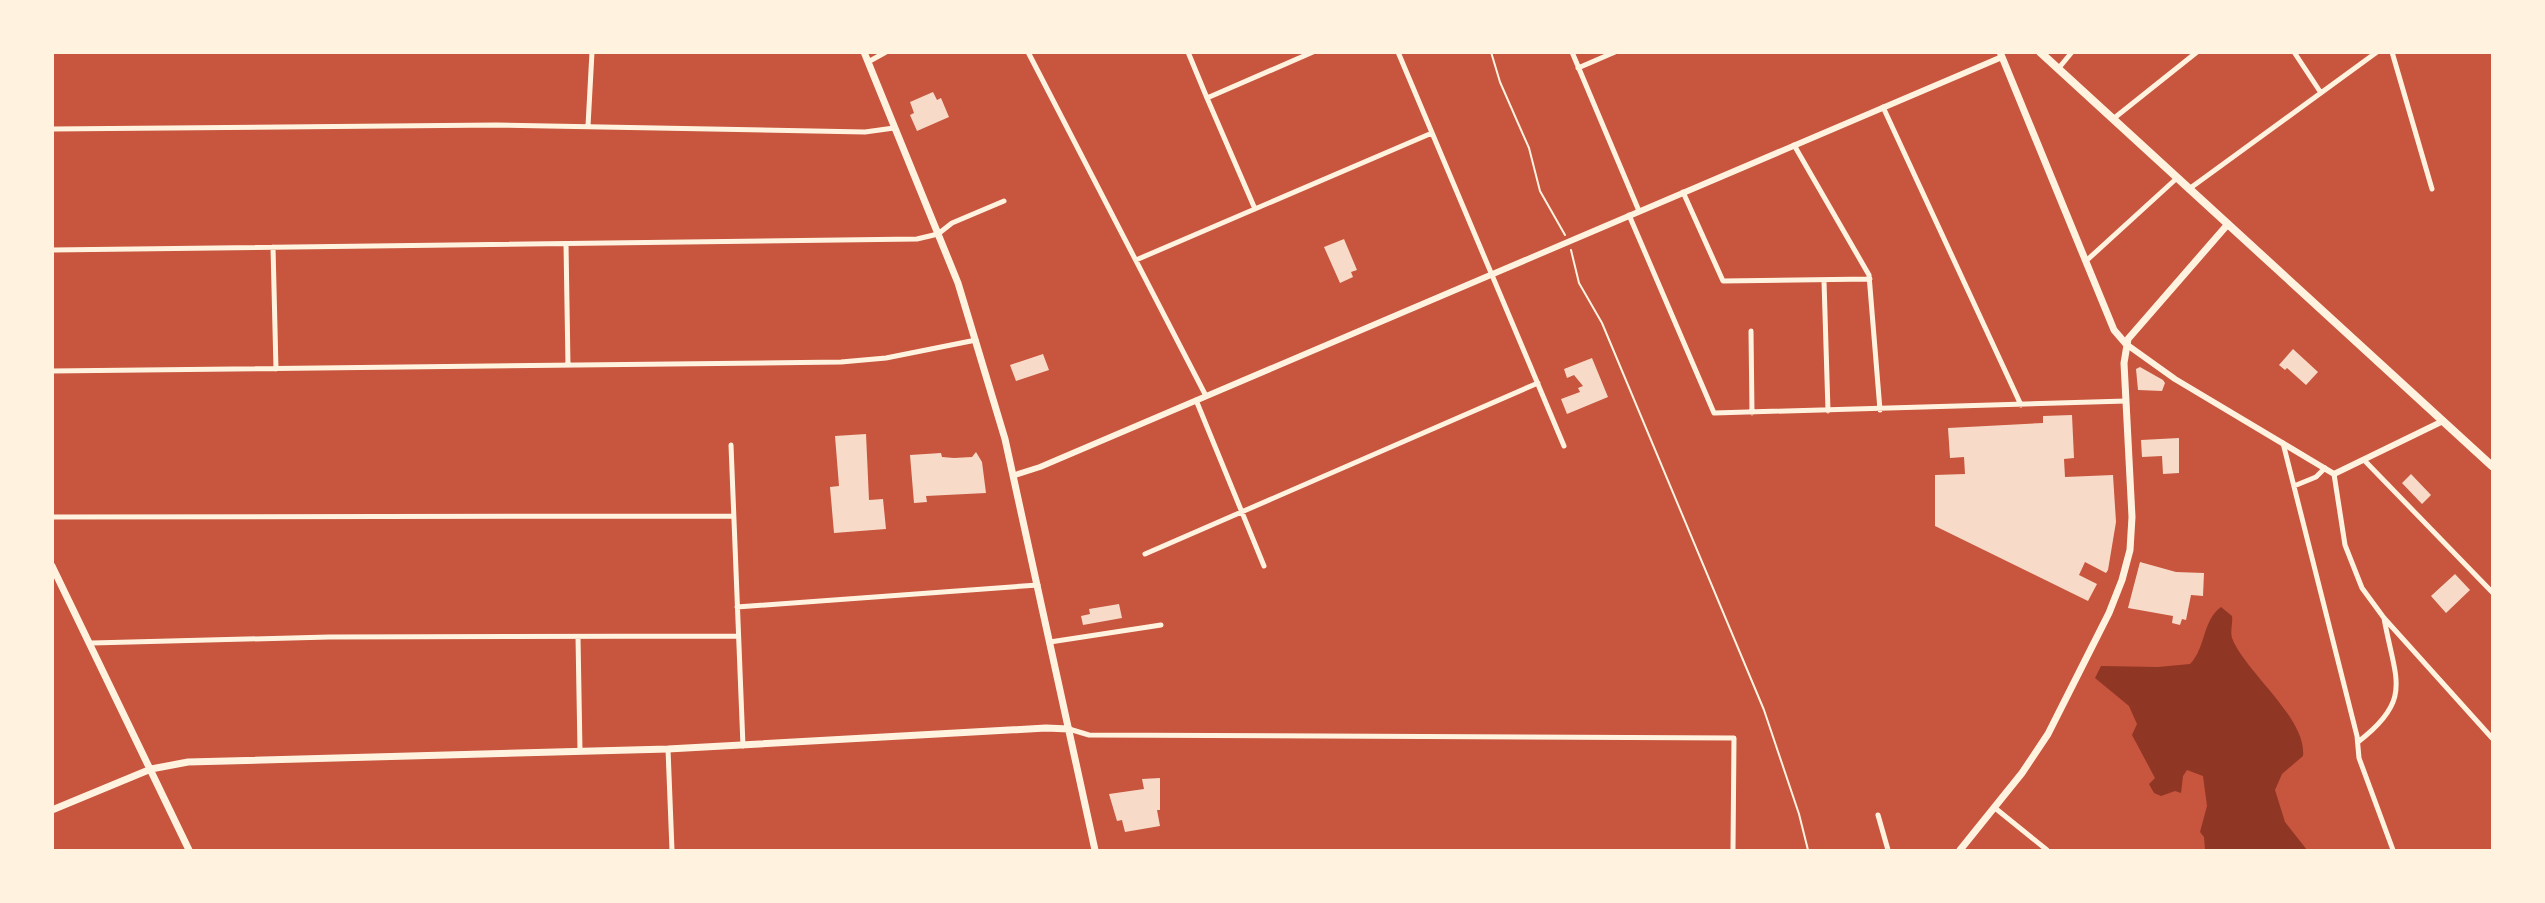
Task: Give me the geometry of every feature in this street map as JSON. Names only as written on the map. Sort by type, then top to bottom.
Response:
[{"type":"main road","points":[[864,52],[938,234],[976,340],[1015,475],[1094,850]]},
{"type":"main road","points":[[2040,52],[2493,466]]},
{"type":"main road","points":[[2001,55],[2114,330],[2126,344]]},
{"type":"main road","points":[[1960,850],[2048,734],[2109,613],[2122,580],[2132,528],[2126,344],[2134,329],[2228,224]]},
{"type":"main road","points":[[52,566],[92,643],[189,850]]},
{"type":"main road","points":[[52,810],[151,769],[197,761],[668,749],[1032,728],[1069,729]]},
{"type":"street","points":[[588,126],[592,52]]},
{"type":"street","points":[[868,62],[886,52]]},
{"type":"street","points":[[1028,52],[1206,396]]},
{"type":"street","points":[[1188,52],[1255,209]]},
{"type":"street","points":[[1207,98],[1313,52]]},
{"type":"street","points":[[1398,52],[1564,446]]},
{"type":"street","points":[[1572,52],[1639,211]]},
{"type":"street","points":[[1578,68],[1615,52]]},
{"type":"street","points":[[2058,69],[2072,52]]},
{"type":"street","points":[[2113,118],[2197,52]]},
{"type":"street","points":[[2294,52],[2321,93]]},
{"type":"street","points":[[2189,189],[2376,52]]},
{"type":"street","points":[[2392,52],[2432,189]]},
{"type":"street","points":[[1015,475],[1040,467],[2001,55]]},
{"type":"street","points":[[1883,107],[2021,405]]},
{"type":"street","points":[[52,129],[588,126],[865,132],[894,128]]},
{"type":"street","points":[[1136,260],[1432,133]]},
{"type":"street","points":[[1794,145],[1870,279],[1880,410]]},
{"type":"street","points":[[2086,261],[2177,178]]},
{"type":"street","points":[[1683,192],[1723,281],[1870,279]]},
{"type":"street","points":[[52,250],[917,239],[938,234],[952,223],[1004,201]]},
{"type":"street","points":[[1629,215],[1709,408],[1717,413],[2126,401]]},
{"type":"street","points":[[566,244],[568,365]]},
{"type":"street","points":[[273,247],[276,369]]},
{"type":"street","points":[[1824,281],[1828,411]]},
{"type":"street","points":[[1751,331],[1752,413]]},
{"type":"street","points":[[52,372],[852,361],[909,354],[976,340]]},
{"type":"street","points":[[2126,344],[2181,383],[2282,440],[2334,474],[2351,564],[2362,588],[2384,618],[2493,738]]},
{"type":"street","points":[[1144,554],[1538,383]]},
{"type":"street","points":[[1196,400],[1265,566]]},
{"type":"street","points":[[2334,474],[2443,421]]},
{"type":"street","points":[[2282,440],[2358,742],[2359,758],[2393,850]]},
{"type":"street","points":[[731,445],[743,746]]},
{"type":"street","points":[[2364,460],[2493,592]]},
{"type":"street","points":[[2294,486],[2316,477],[2325,468]]},
{"type":"street","points":[[52,517],[734,516]]},
{"type":"street","points":[[737,607],[965,593],[1038,585]]},
{"type":"street","points":[[2358,742],[2383,721],[2395,700],[2396,685],[2384,618]]},
{"type":"street","points":[[1050,642],[1161,625]]},
{"type":"street","points":[[92,643],[352,637],[738,636]]},
{"type":"street","points":[[578,638],[580,751]]},
{"type":"street","points":[[1069,729],[1099,735],[1734,738],[1733,850]]},
{"type":"street","points":[[668,749],[672,850]]},
{"type":"street","points":[[1995,807],[2047,850]]},
{"type":"street","points":[[1878,815],[1888,850]]},
{"type":"path","points":[[1491,52],[1498,77],[1529,148],[1541,195],[1563,230]]},
{"type":"path","points":[[1573,253],[1578,284],[1602,323],[1753,682],[1805,832],[1808,850]]},
{"type":"shaded area","points":[[2221,607],[2232,616],[2231,635],[2239,651],[2286,711],[2302,741],[2303,756],[2282,774],[2275,790],[2285,822],[2307,850],[2205,850],[2204,837],[2200,832],[2207,806],[2203,776],[2187,770],[2183,776],[2181,793],[2175,791],[2161,796],[2154,793],[2149,784],[2155,778],[2132,735],[2137,724],[2129,706],[2095,678],[2101,666],[2158,667],[2190,664],[2199,650],[2210,620]]},
{"type":"building","points":[[933,92],[937,100],[941,98],[949,117],[917,131],[910,115],[914,113],[910,102]]},
{"type":"building","points":[[1344,239],[1357,270],[1351,272],[1353,277],[1340,283],[1324,247]]},
{"type":"building","points":[[2293,349],[2318,372],[2306,385],[2287,368],[2285,370],[2279,365]]},
{"type":"building","points":[[1043,354],[1049,370],[1016,381],[1010,365]]},
{"type":"building","points":[[1592,358],[1608,397],[1567,414],[1561,399],[1580,392],[1578,388],[1583,386],[1574,375],[1567,378],[1564,369]]},
{"type":"building","points":[[2140,367],[2163,380],[2165,383],[2162,391],[2138,390],[2136,369]]},
{"type":"building","points":[[2072,415],[2074,458],[2064,459],[2065,477],[2113,475],[2116,522],[2108,570],[2106,573],[2085,562],[2079,575],[2097,584],[2088,601],[1935,526],[1935,475],[1965,474],[1964,457],[1950,458],[1948,428],[2043,423],[2043,416]]},
{"type":"building","points":[[866,434],[869,500],[883,499],[886,529],[834,533],[830,487],[839,486],[835,436]]},
{"type":"building","points":[[2179,438],[2179,473],[2163,474],[2162,456],[2142,457],[2141,440]]},
{"type":"building","points":[[976,452],[982,462],[986,493],[926,496],[927,502],[914,503],[910,455],[941,453],[942,457],[954,458],[972,457]]},
{"type":"building","points":[[2411,474],[2431,495],[2422,504],[2402,483]]},
{"type":"building","points":[[2140,562],[2176,572],[2204,573],[2203,596],[2191,595],[2186,620],[2182,619],[2180,625],[2172,623],[2173,616],[2128,608]]},
{"type":"building","points":[[2455,574],[2470,590],[2446,613],[2431,596]]},
{"type":"building","points":[[1119,604],[1122,618],[1083,625],[1081,616],[1090,614],[1089,609]]},
{"type":"building","points":[[1160,778],[1160,810],[1157,810],[1160,826],[1125,832],[1122,820],[1117,821],[1109,794],[1144,789],[1142,779]]}]
